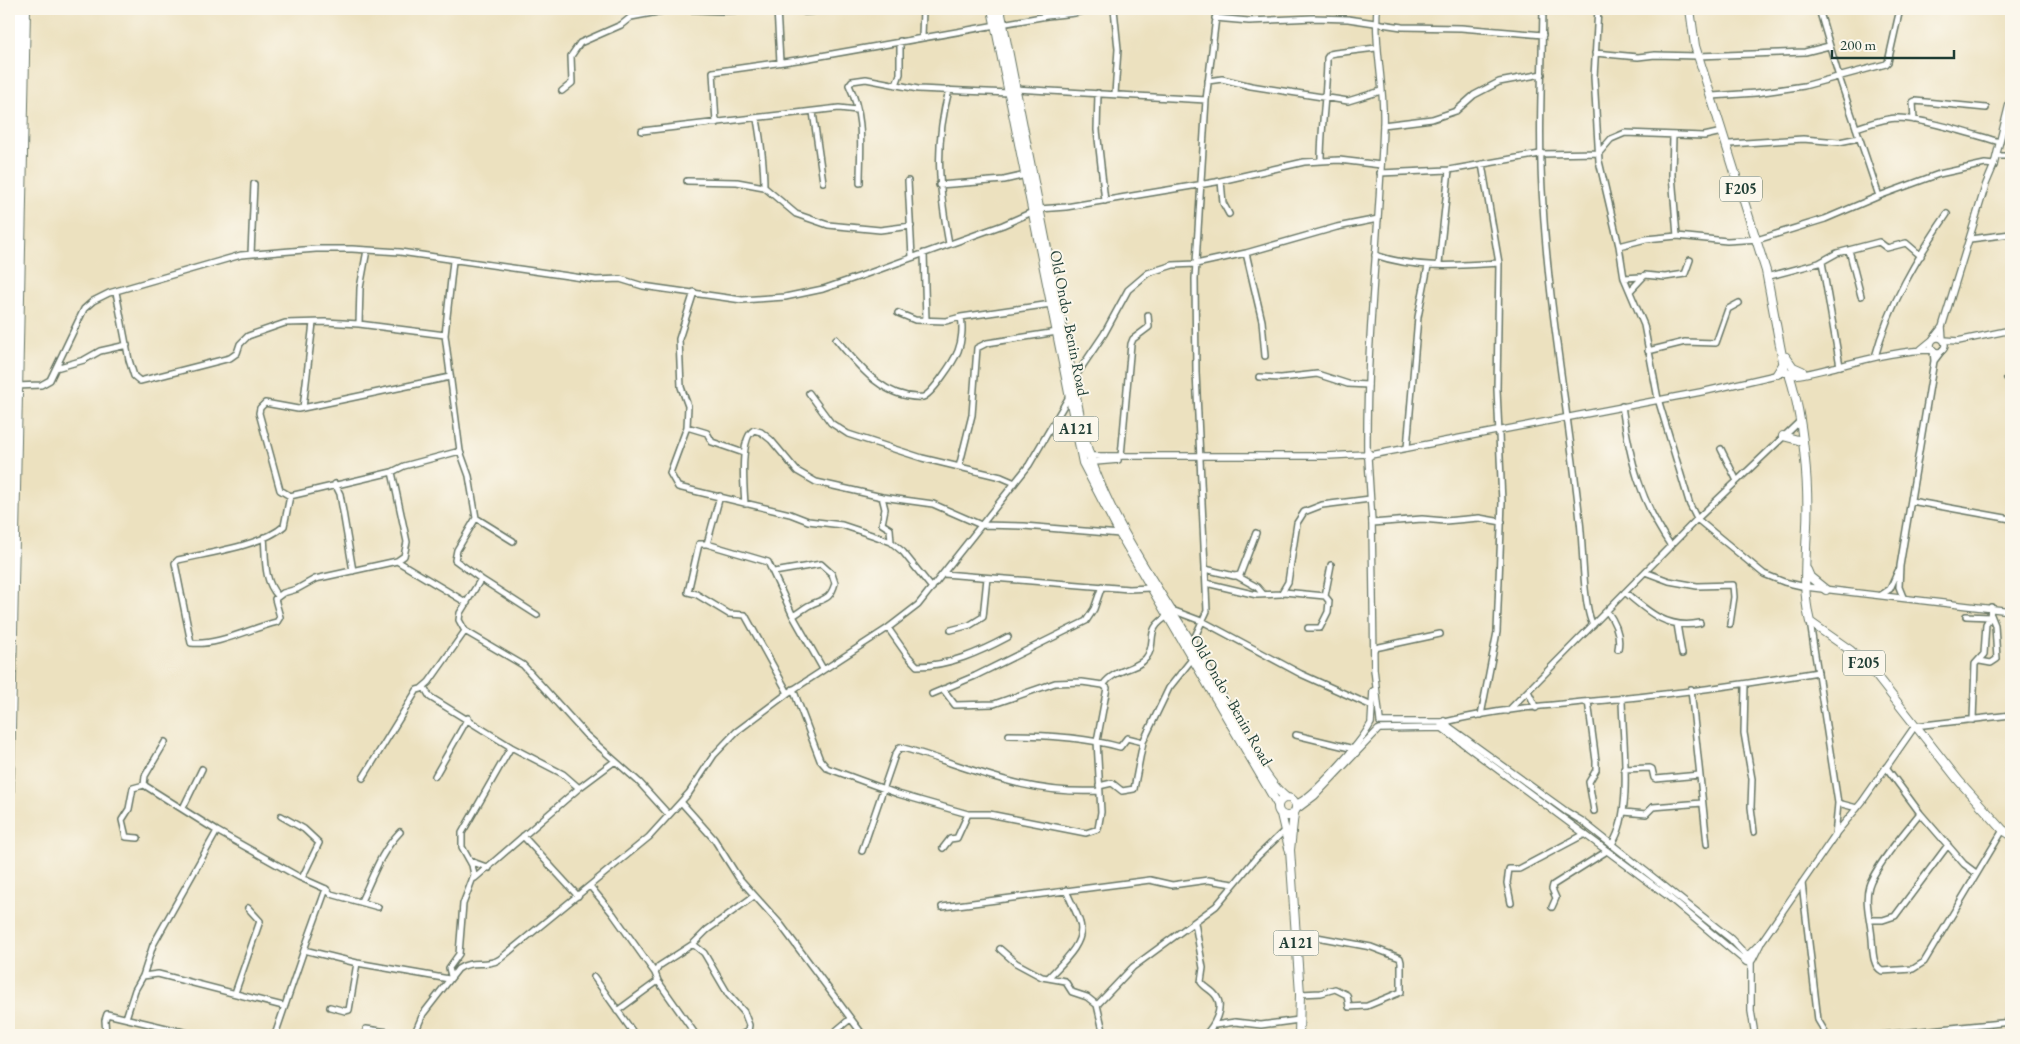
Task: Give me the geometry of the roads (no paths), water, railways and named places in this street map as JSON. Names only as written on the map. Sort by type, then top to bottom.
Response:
[{"type":"main road","points":[[9,824],[14,386],[12,342],[12,97],[18,9]]},
{"type":"main road","points":[[12,342],[26,9]]},
{"type":"main road","name":"Old Ondo - Benin Road","points":[[992,9],[999,25],[1072,380],[1072,392]]},
{"type":"main road","name":"Old Ondo - Benin Road","points":[[999,25],[1000,9]]},
{"type":"main road","name":"F205","points":[[1692,9],[1691,33],[1730,144],[1758,239],[1785,360]]},
{"type":"main road","name":"F205","points":[[1700,56],[1722,132],[1770,276],[1804,463],[1807,526],[1806,587],[1810,622],[1850,650],[1871,669],[1959,781],[2003,830],[2011,835]]},
{"type":"main road","name":"Old Ondo - Benin Road","points":[[1012,91],[1026,175],[1036,211],[1051,304],[1086,460],[1120,534],[1150,588],[1171,613],[1192,643],[1268,778],[1295,809],[1290,850],[1300,994],[1299,1035]]},
{"type":"main road","points":[[1785,360],[1801,373]]},
{"type":"main road","points":[[1787,375],[1801,373]]},
{"type":"main road","points":[[9,466],[14,386]]},
{"type":"main road","name":"F205","points":[[1797,423],[1798,440],[1804,463]]},
{"type":"main road","points":[[1782,436],[1798,440]]},
{"type":"main road","name":"Old Ondo - Benin Road","points":[[1086,460],[1171,613],[1192,658],[1278,805],[1290,850]]},
{"type":"main road","points":[[1806,566],[1810,577],[1826,590]]},
{"type":"main road","points":[[1278,805],[1281,800],[1287,798]]},
{"type":"main road","points":[[1281,814],[1286,816],[1295,809]]},
{"type":"street","points":[[562,91],[572,83],[571,56],[580,43],[621,25],[630,17],[673,9],[722,11],[758,9]]},
{"type":"street","points":[[777,9],[780,62]]},
{"type":"street","points":[[800,9],[805,12],[836,9]]},
{"type":"street","points":[[922,37],[923,9]]},
{"type":"street","points":[[716,123],[712,72],[1090,9]]},
{"type":"street","points":[[1114,9],[1118,49],[1115,94]]},
{"type":"street","points":[[1192,643],[1204,622],[1207,606],[1195,322],[1200,184],[1206,100],[1217,9]]},
{"type":"street","points":[[1378,9],[1376,48],[1383,125],[1367,392],[1372,523],[1374,669],[1371,724],[1373,730],[1444,725],[1481,715],[1745,684],[1818,672]]},
{"type":"street","points":[[1543,9],[1540,154],[1547,255],[1580,522],[1587,604],[1590,619],[1594,625]]},
{"type":"street","points":[[1598,9],[1594,77],[1599,153],[1620,246],[1624,278],[1644,326],[1658,399],[1690,505],[1697,519],[1764,574],[1784,582],[1826,590],[1903,597],[2011,611]]},
{"type":"street","points":[[1819,9],[1829,46],[1879,196]]},
{"type":"street","points":[[1712,96],[1756,93],[1804,86],[1888,62],[1900,9]]},
{"type":"street","points":[[1215,18],[1249,21],[1314,18],[1363,20],[1376,24],[1424,28],[1461,28],[1542,35]]},
{"type":"street","points":[[896,84],[900,74],[900,41]]},
{"type":"street","points":[[1596,53],[1638,57],[1655,55],[1700,56],[1805,52],[1829,46]]},
{"type":"street","points":[[1321,160],[1321,134],[1326,98],[1328,58],[1330,54],[1376,48]]},
{"type":"street","points":[[1383,125],[1432,119],[1456,110],[1474,95],[1499,82],[1542,74]]},
{"type":"street","points":[[860,182],[862,133],[856,110],[856,100],[849,85],[852,81],[866,79],[949,90],[1098,93],[1206,100]]},
{"type":"street","points":[[1208,81],[1222,79],[1251,86],[1348,101],[1381,91]]},
{"type":"street","points":[[949,90],[940,133],[939,186],[949,244]]},
{"type":"street","points":[[1098,93],[1097,130],[1105,201]]},
{"type":"street","points":[[1921,349],[1932,340],[1942,327],[1983,192],[1997,156],[2011,96]]},
{"type":"street","points":[[1914,120],[1913,102],[1915,101],[1986,108]]},
{"type":"street","points":[[642,131],[839,108],[856,110]]},
{"type":"street","points":[[813,112],[823,182]]},
{"type":"street","points":[[1856,128],[1896,118],[1914,120],[2000,142]]},
{"type":"street","points":[[757,119],[760,149],[764,160],[764,187]]},
{"type":"street","points":[[1380,174],[1449,170],[1540,154],[1579,155],[1599,153],[1611,139],[1625,133],[1704,136],[1722,132]]},
{"type":"street","points":[[1673,136],[1672,175],[1677,236]]},
{"type":"street","points":[[1730,144],[1803,139],[1839,142],[1859,138]]},
{"type":"street","points":[[1997,156],[2011,156]]},
{"type":"street","points":[[14,386],[46,383],[56,368],[84,309],[100,297],[210,263],[252,254],[316,248],[400,252],[596,280],[620,279],[643,286],[757,300],[785,297],[823,289],[1036,211],[1221,181],[1321,160],[1381,165]]},
{"type":"street","points":[[1481,715],[1497,632],[1502,522],[1498,431],[1499,263],[1482,164]]},
{"type":"street","points":[[1620,246],[1646,239],[1677,236],[1727,241],[1758,239],[1825,219],[1879,196],[1955,170],[1994,165]]},
{"type":"street","points":[[1439,264],[1449,170]]},
{"type":"street","points":[[939,186],[1004,180],[1026,175]]},
{"type":"street","points":[[688,181],[738,182],[764,187],[796,214],[822,224],[865,230],[911,226]]},
{"type":"street","points":[[1221,181],[1223,203],[1229,214]]},
{"type":"street","points":[[908,182],[912,257]]},
{"type":"street","points":[[252,254],[254,184]]},
{"type":"street","points":[[1875,357],[1881,332],[1904,283],[1947,214]]},
{"type":"street","points":[[1072,380],[1104,334],[1128,290],[1148,273],[1162,267],[1196,264],[1246,253],[1337,227],[1378,219]]},
{"type":"street","points":[[1970,239],[2011,234]]},
{"type":"street","points":[[1770,276],[1822,262],[1830,256],[1878,242],[1887,248],[1906,243],[1921,256]]},
{"type":"street","points":[[359,324],[360,288],[367,250]]},
{"type":"street","points":[[1849,250],[1861,296]]},
{"type":"street","points":[[924,253],[926,320]]},
{"type":"street","points":[[1246,253],[1262,321],[1265,356]]},
{"type":"street","points":[[1375,255],[1396,262],[1428,266],[1439,264],[1499,263]]},
{"type":"street","points":[[1624,278],[1645,275],[1665,277],[1685,274],[1690,260]]},
{"type":"street","points":[[453,261],[445,335],[460,451],[469,476],[476,518],[457,550],[455,560],[538,615]]},
{"type":"street","points":[[1822,262],[1840,366]]},
{"type":"street","points":[[1407,448],[1418,317],[1428,266]]},
{"type":"street","points":[[1630,291],[1641,277]]},
{"type":"street","points":[[116,292],[120,318],[134,376],[140,381],[147,381],[230,358],[237,353],[240,344],[248,336],[266,332],[281,324],[359,324],[445,335]]},
{"type":"street","points":[[694,292],[679,339],[680,387],[688,406],[687,427],[670,473],[673,482],[678,487],[790,514],[808,521],[842,524],[891,542],[902,552],[932,588]]},
{"type":"street","points":[[1648,351],[1684,342],[1716,343],[1728,311],[1739,303]]},
{"type":"street","points":[[898,312],[915,320],[946,321],[961,317],[1051,304]]},
{"type":"street","points":[[1125,457],[1131,344],[1133,339],[1149,327],[1148,315]]},
{"type":"street","points":[[836,339],[861,368],[886,389],[903,395],[923,397],[938,382],[958,352],[962,334],[961,317]]},
{"type":"street","points":[[302,408],[313,323]]},
{"type":"street","points":[[1934,361],[1943,349],[1942,327]]},
{"type":"street","points":[[1932,340],[1937,338],[1958,340],[2011,330]]},
{"type":"street","points":[[959,467],[972,415],[977,348],[987,343],[1057,332]]},
{"type":"street","points":[[1903,597],[1899,587],[1900,566],[1934,361],[1932,340]]},
{"type":"street","points":[[1801,373],[1921,349],[1939,351],[1958,340]]},
{"type":"street","points":[[56,368],[84,360],[100,351],[127,344]]},
{"type":"street","points":[[1259,377],[1281,378],[1317,374],[1348,384],[1368,385]]},
{"type":"street","points":[[1086,460],[1125,457],[1369,455],[1787,375]]},
{"type":"street","points":[[450,377],[302,408],[271,402],[265,403],[259,410],[260,421],[280,490],[290,496],[392,472],[404,466],[460,451]]},
{"type":"street","points":[[366,1029],[412,1035],[423,1014],[450,977],[464,964],[495,963],[639,846],[680,802],[725,742],[790,691],[888,628],[918,605],[1028,466],[1072,392]]},
{"type":"street","points":[[809,393],[831,423],[848,434],[959,467],[1000,477],[1015,483]]},
{"type":"street","points":[[1622,406],[1631,460],[1644,498],[1656,525],[1671,546]]},
{"type":"street","points":[[1508,712],[1697,519],[1797,423]]},
{"type":"street","points":[[687,427],[707,433],[712,442],[744,453]]},
{"type":"street","points":[[745,504],[744,453],[751,431],[757,430],[771,440],[797,471],[816,482],[882,496],[933,504],[981,525],[1024,526],[1120,534]]},
{"type":"street","points":[[1721,449],[1738,481]]},
{"type":"street","points":[[290,496],[284,526],[257,541],[178,560],[176,563],[188,638],[191,642],[204,643],[238,635],[250,629],[277,622],[280,617],[275,599],[278,596],[298,589],[315,579],[397,561],[404,556],[407,548],[392,472]]},
{"type":"street","points":[[335,484],[340,494],[353,571]]},
{"type":"street","points":[[707,544],[720,496]]},
{"type":"street","points":[[882,496],[885,514],[882,524],[890,529],[891,542]]},
{"type":"street","points":[[1284,592],[1288,582],[1296,540],[1295,527],[1304,512],[1322,505],[1370,497]]},
{"type":"street","points":[[1911,501],[2011,519]]},
{"type":"street","points":[[476,518],[513,541]]},
{"type":"street","points":[[1372,523],[1422,519],[1445,521],[1479,518],[1502,522]]},
{"type":"street","points":[[1237,576],[1242,572],[1256,532]]},
{"type":"street","points":[[264,537],[266,573],[269,583],[278,596]]},
{"type":"street","points":[[823,669],[793,616],[774,572],[766,561],[707,544],[699,544],[688,592],[696,594],[729,614],[745,615],[790,691],[823,764],[898,794],[968,814],[989,814],[1086,833],[1094,832],[1098,829],[1101,816],[1096,753],[1107,688],[1104,685]]},
{"type":"street","points":[[397,561],[467,603]]},
{"type":"street","points":[[774,572],[820,564],[832,574],[835,583],[828,597],[820,602],[809,605],[793,616]]},
{"type":"street","points":[[1325,596],[1331,565]]},
{"type":"street","points":[[1881,595],[1890,589],[1900,566]]},
{"type":"street","points":[[1205,569],[1237,576],[1257,587],[1263,594]]},
{"type":"street","points":[[1646,572],[1669,581],[1697,586],[1732,585],[1734,597],[1730,624]]},
{"type":"street","points":[[944,574],[1136,589],[1150,588]]},
{"type":"street","points":[[951,630],[970,625],[983,618],[987,578]]},
{"type":"street","points":[[481,579],[459,618],[464,631],[523,665],[586,734],[639,782],[669,815]]},
{"type":"street","points":[[1206,583],[1256,596],[1281,594],[1284,592],[1325,596],[1329,601],[1323,624],[1320,628],[1308,628]]},
{"type":"street","points":[[932,694],[975,676],[1086,621],[1094,609],[1102,586]]},
{"type":"street","points":[[1625,592],[1646,611],[1664,622],[1677,624],[1700,623]]},
{"type":"street","points":[[1973,720],[1974,664],[1980,661],[1984,654],[1986,624],[1990,616],[1991,607]]},
{"type":"street","points":[[1607,611],[1615,621],[1619,643],[1618,649]]},
{"type":"street","points":[[1104,685],[1108,678],[1146,659],[1151,646],[1151,633],[1171,613],[1204,622],[1301,674],[1372,706]]},
{"type":"street","points":[[1966,616],[1990,616]]},
{"type":"street","points":[[1980,661],[1991,663],[1997,660],[1995,625],[1990,616]]},
{"type":"street","points":[[1810,622],[1838,803],[1835,837]]},
{"type":"street","points":[[1677,624],[1682,654]]},
{"type":"street","points":[[888,628],[907,656],[917,666],[934,666],[962,658],[987,649],[1008,637]]},
{"type":"street","points":[[363,778],[417,690],[424,687],[464,631]]},
{"type":"street","points":[[1374,648],[1440,634]]},
{"type":"street","points":[[862,851],[883,787],[900,747],[1009,783],[1046,790],[1099,789],[1112,783],[1122,791],[1134,790],[1142,742],[1170,688],[1192,658]]},
{"type":"street","points":[[1295,809],[1315,796],[1379,730],[1380,722],[1374,669]]},
{"type":"street","points":[[943,689],[955,705],[974,705],[994,704],[1055,683],[1082,682],[1104,685]]},
{"type":"street","points":[[1745,684],[1744,733],[1752,779],[1751,807],[1754,832]]},
{"type":"street","points":[[424,687],[430,697],[468,718],[511,747],[563,774],[579,788]]},
{"type":"street","points":[[1691,689],[1707,844]]},
{"type":"street","points":[[1528,691],[1536,708]]},
{"type":"street","points":[[1612,844],[1618,834],[1624,812],[1622,697]]},
{"type":"street","points":[[1588,702],[1596,761],[1596,770],[1589,782],[1594,811]]},
{"type":"street","points":[[1755,1035],[1751,1011],[1749,959],[1915,726],[2011,715]]},
{"type":"street","points":[[435,776],[468,718]]},
{"type":"street","points":[[1295,809],[1354,749],[1375,720],[1380,722],[1444,725],[1612,844],[1731,939],[1749,959]]},
{"type":"street","points":[[1444,725],[1749,959]]},
{"type":"street","points":[[1010,735],[1048,735],[1098,740],[1120,747],[1127,738],[1142,742]]},
{"type":"street","points":[[1296,735],[1354,749]]},
{"type":"street","points":[[144,785],[145,776],[165,742]]},
{"type":"street","points":[[473,881],[474,869],[462,847],[462,833],[511,747]]},
{"type":"street","points":[[450,977],[449,968],[458,958],[460,950],[463,904],[478,874],[489,868],[522,836],[579,788],[615,761]]},
{"type":"street","points":[[1886,767],[1920,813],[1964,864],[1976,873]]},
{"type":"street","points":[[1624,769],[1650,768],[1656,779],[1699,776]]},
{"type":"street","points":[[183,808],[202,769]]},
{"type":"street","points":[[138,838],[126,837],[122,820],[130,809],[132,788],[144,785],[217,831],[302,878],[326,889],[331,894],[378,907]]},
{"type":"street","points":[[680,802],[714,839],[731,867],[780,925],[863,1035]]},
{"type":"street","points":[[1624,812],[1646,814],[1652,807],[1702,803]]},
{"type":"street","points":[[1838,803],[1857,808]]},
{"type":"street","points":[[1920,813],[1869,884],[1868,909],[1878,968],[1882,971],[1917,968],[1930,954],[2003,830]]},
{"type":"street","points":[[943,848],[950,839],[958,838],[968,814]]},
{"type":"street","points":[[281,816],[304,829],[319,843],[302,878]]},
{"type":"street","points":[[126,1018],[153,945],[217,831]]},
{"type":"street","points":[[1104,1035],[1096,1008],[1097,1005],[1133,967],[1216,906],[1256,858],[1284,831]]},
{"type":"street","points":[[360,901],[372,880],[378,861],[400,832]]},
{"type":"street","points":[[1511,903],[1508,894],[1507,872],[1509,869],[1519,869],[1585,834]]},
{"type":"street","points":[[522,836],[578,896]]},
{"type":"street","points":[[1870,920],[1883,920],[1895,916],[1948,845]]},
{"type":"street","points":[[1552,908],[1556,898],[1552,887],[1607,850]]},
{"type":"street","points":[[470,861],[489,868]]},
{"type":"street","points":[[942,907],[1150,880],[1172,885],[1208,880],[1233,884]]},
{"type":"street","points":[[1802,883],[1818,1020],[1827,1035]]},
{"type":"street","points":[[590,886],[613,914],[696,1035]]},
{"type":"street","points":[[275,1035],[283,1006],[326,889]]},
{"type":"street","points":[[1049,977],[1073,949],[1081,934],[1080,922],[1066,890]]},
{"type":"street","points":[[654,973],[659,966],[693,944],[714,924],[754,896]]},
{"type":"street","points":[[235,992],[260,921],[248,908]]},
{"type":"street","points":[[1195,922],[1203,968],[1202,982],[1218,998],[1215,1025]]},
{"type":"street","points":[[1295,933],[1371,947],[1400,958],[1402,962],[1401,992],[1367,1006],[1349,1006],[1347,995],[1335,989],[1321,993],[1300,994]]},
{"type":"street","points":[[693,944],[704,953],[728,994],[746,1017],[748,1030],[741,1035]]},
{"type":"street","points":[[1000,949],[1016,963],[1042,977],[1065,981],[1072,992],[1087,997],[1097,1005]]},
{"type":"street","points":[[304,950],[357,963],[450,977]]},
{"type":"street","points":[[330,1007],[345,1011],[349,1010],[357,963]]},
{"type":"street","points":[[143,976],[158,974],[235,992],[283,1006]]},
{"type":"street","points":[[594,977],[635,1035]]},
{"type":"street","points":[[617,1011],[658,981]]},
{"type":"street","points":[[106,1035],[105,1020],[107,1014],[196,1035]]},
{"type":"street","points":[[831,1035],[850,1019]]},
{"type":"street","points":[[1205,1035],[1215,1025],[1235,1022],[1261,1025],[1299,1020]]},
{"type":"street","points":[[1881,1035],[2011,1022]]}]
